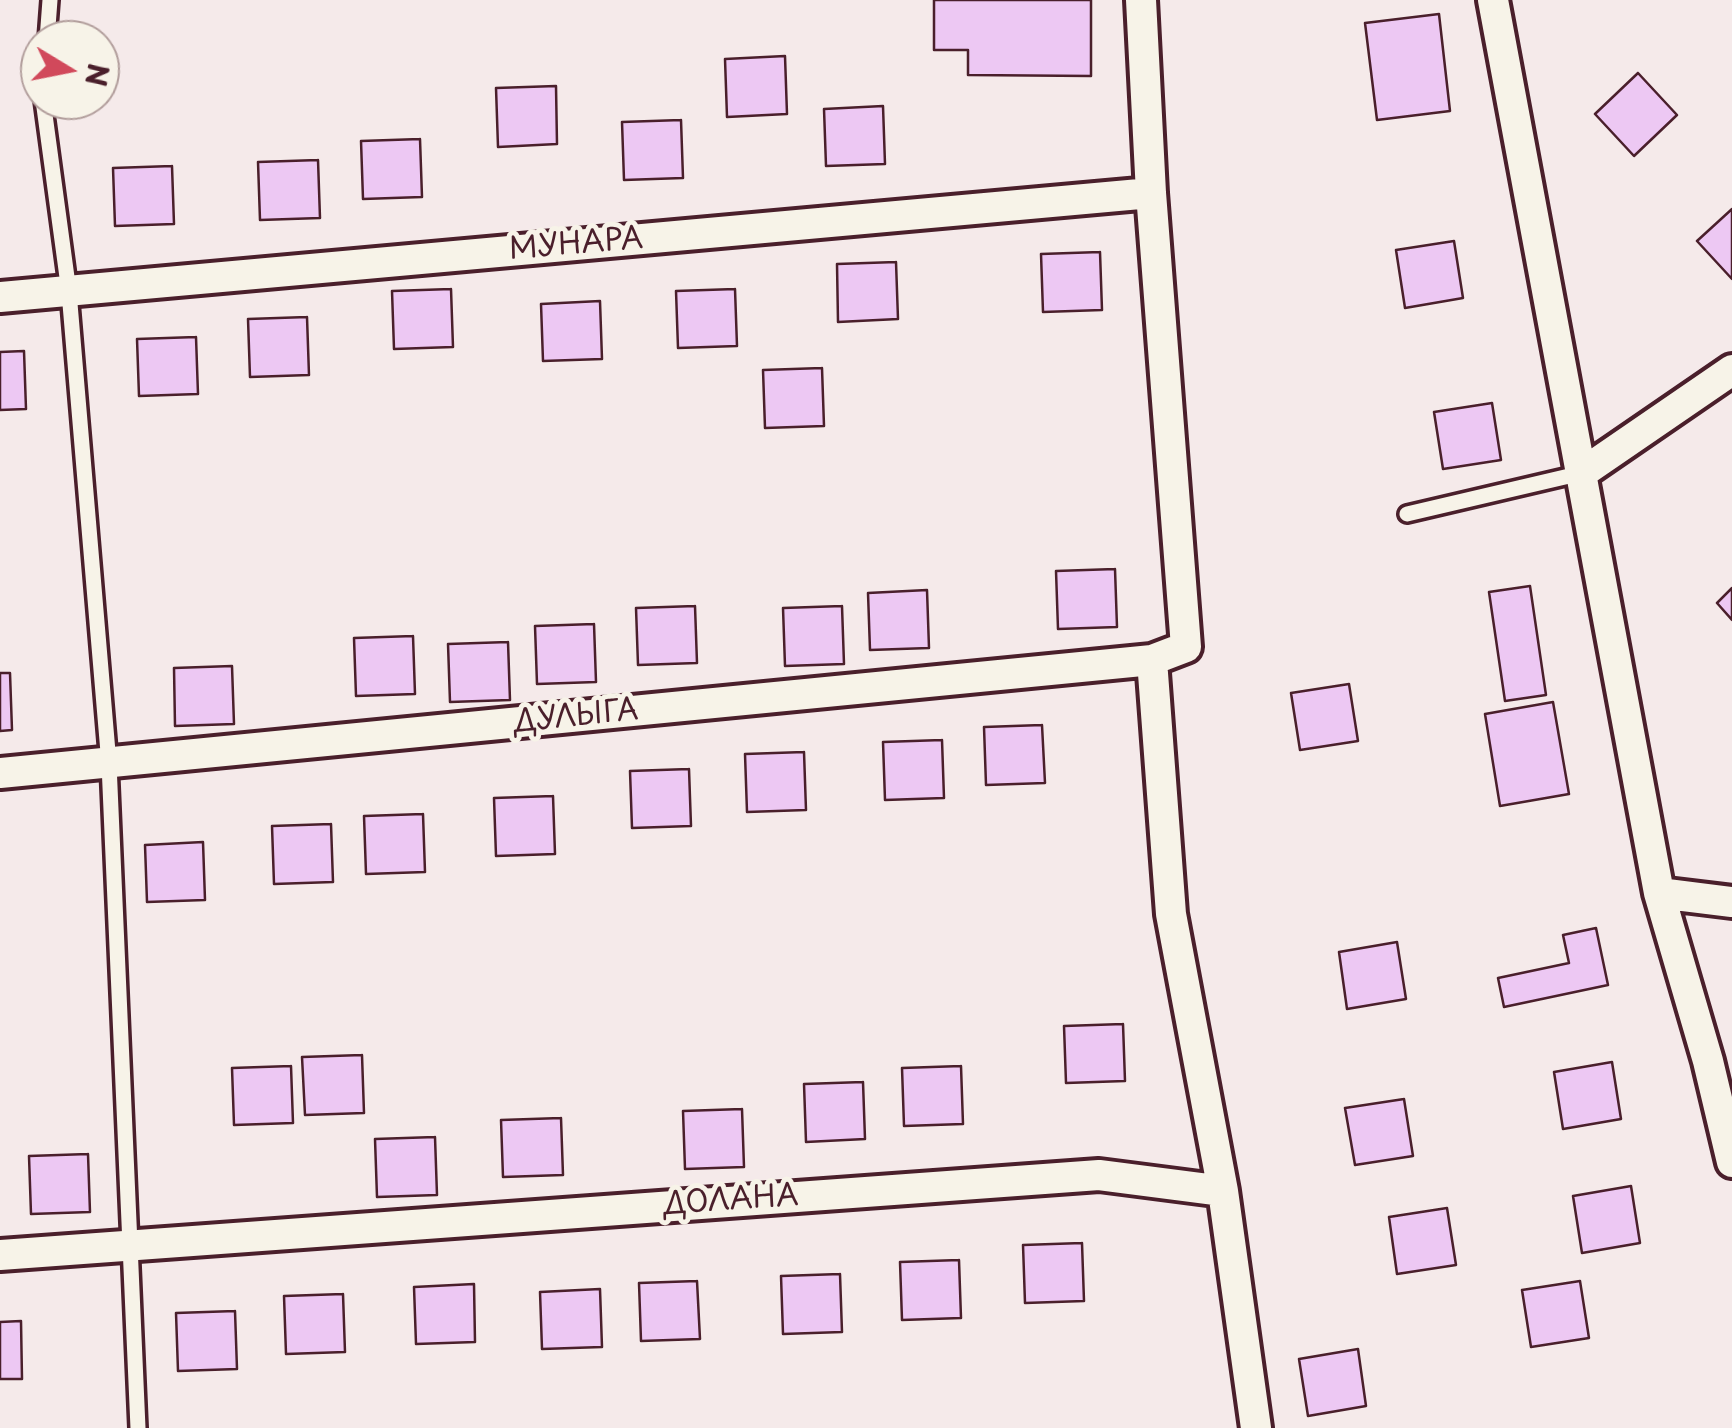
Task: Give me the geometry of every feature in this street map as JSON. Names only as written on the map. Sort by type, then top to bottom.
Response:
[{"type":"street","points":[[1141,0],[1151,192],[1186,647],[1152,660],[1170,914],[1223,1190],[1256,1428]]},
{"type":"street","points":[[1493,0],[1659,893],[1708,1062],[1732,1162]]},
{"type":"street","name":"МУНАРА","points":[[0,298],[1151,192]]},
{"type":"street","points":[[1582,473],[1732,370]]},
{"type":"street","name":"ДУЛЫГА","points":[[0,773],[1152,660]]},
{"type":"street","points":[[1659,893],[1732,902]]},
{"type":"street","name":"ДОЛАНА","points":[[0,1255],[1099,1175],[1223,1190]]},
{"type":"lane","points":[[46,120],[69,292],[110,764],[138,1428]]},
{"type":"lane","points":[[1407,514],[1582,473]]},
{"type":"building","points":[[934,0],[1091,0],[1091,76],[968,75],[968,50],[934,50]]},
{"type":"building","points":[[1439,14],[1450,111],[1377,120],[1365,23]]},
{"type":"building","points":[[785,56],[787,114],[727,117],[725,59]]},
{"type":"building","points":[[1638,73],[1677,115],[1634,156],[1595,114]]},
{"type":"building","points":[[556,86],[557,144],[498,147],[496,88]]},
{"type":"building","points":[[883,106],[885,164],[826,166],[824,109]]},
{"type":"building","points":[[681,120],[683,178],[624,180],[622,122]]},
{"type":"building","points":[[420,139],[422,197],[363,199],[361,141]]},
{"type":"building","points":[[318,160],[320,218],[260,220],[258,162]]},
{"type":"building","points":[[172,166],[174,224],[115,226],[113,168]]},
{"type":"building","points":[[1732,209],[1732,279],[1697,241]]},
{"type":"building","points":[[1454,241],[1463,298],[1405,308],[1396,250]]},
{"type":"building","points":[[1100,252],[1102,310],[1043,312],[1041,254]]},
{"type":"building","points":[[896,262],[898,319],[838,322],[837,264]]},
{"type":"building","points":[[451,289],[453,347],[394,349],[392,291]]},
{"type":"building","points":[[735,289],[737,346],[678,348],[676,291]]},
{"type":"building","points":[[600,301],[602,359],[543,361],[541,304]]},
{"type":"building","points":[[307,317],[309,375],[250,377],[248,319]]},
{"type":"building","points":[[196,337],[198,394],[139,396],[137,339]]},
{"type":"building","points":[[24,351],[26,409],[0,410],[0,352]]},
{"type":"building","points":[[822,368],[824,426],[765,428],[763,370]]},
{"type":"building","points":[[1492,403],[1501,460],[1443,469],[1434,412]]},
{"type":"building","points":[[1115,569],[1117,627],[1058,629],[1056,571]]},
{"type":"building","points":[[1530,586],[1546,695],[1505,701],[1489,592]]},
{"type":"building","points":[[1732,588],[1732,620],[1717,603]]},
{"type":"building","points":[[927,590],[929,648],[870,650],[868,593]]},
{"type":"building","points":[[695,606],[697,663],[638,665],[636,608]]},
{"type":"building","points":[[842,606],[844,664],[785,666],[783,608]]},
{"type":"building","points":[[594,624],[596,682],[537,684],[535,626]]},
{"type":"building","points":[[413,636],[415,694],[356,696],[354,638]]},
{"type":"building","points":[[508,642],[510,700],[450,702],[448,644]]},
{"type":"building","points":[[232,666],[234,724],[175,726],[174,668]]},
{"type":"building","points":[[0,673],[10,673],[12,730],[0,731]]},
{"type":"building","points":[[1349,684],[1358,741],[1300,750],[1291,693]]},
{"type":"building","points":[[1553,702],[1569,794],[1500,806],[1485,714]]},
{"type":"building","points":[[1042,725],[1045,783],[986,785],[984,727]]},
{"type":"building","points":[[942,740],[944,798],[885,800],[883,742]]},
{"type":"building","points":[[804,752],[806,810],[747,812],[745,754]]},
{"type":"building","points":[[689,769],[691,826],[632,828],[630,771]]},
{"type":"building","points":[[553,796],[555,854],[496,856],[494,798]]},
{"type":"building","points":[[423,814],[425,872],[366,874],[364,816]]},
{"type":"building","points":[[331,824],[333,882],[274,884],[272,826]]},
{"type":"building","points":[[203,842],[205,900],[147,902],[145,845]]},
{"type":"building","points":[[1596,928],[1608,985],[1504,1007],[1498,978],[1569,963],[1563,935]]},
{"type":"building","points":[[1397,942],[1406,999],[1347,1009],[1339,952]]},
{"type":"building","points":[[1123,1024],[1125,1081],[1066,1083],[1064,1026]]},
{"type":"building","points":[[362,1055],[364,1113],[305,1115],[302,1057]]},
{"type":"building","points":[[1612,1062],[1621,1119],[1563,1129],[1554,1072]]},
{"type":"building","points":[[291,1066],[293,1123],[234,1125],[232,1068]]},
{"type":"building","points":[[961,1066],[963,1124],[904,1126],[902,1068]]},
{"type":"building","points":[[863,1082],[865,1139],[806,1142],[804,1084]]},
{"type":"building","points":[[1404,1099],[1413,1156],[1355,1165],[1345,1108]]},
{"type":"building","points":[[742,1109],[744,1167],[685,1169],[683,1111]]},
{"type":"building","points":[[561,1118],[563,1175],[503,1177],[501,1120]]},
{"type":"building","points":[[435,1137],[437,1195],[377,1197],[375,1139]]},
{"type":"building","points":[[88,1154],[90,1212],[31,1214],[29,1156]]},
{"type":"building","points":[[1631,1186],[1640,1243],[1582,1253],[1573,1196]]},
{"type":"building","points":[[1447,1208],[1456,1265],[1397,1274],[1389,1217]]},
{"type":"building","points":[[1082,1243],[1084,1301],[1025,1303],[1023,1245]]},
{"type":"building","points":[[959,1260],[961,1318],[902,1320],[900,1262]]},
{"type":"building","points":[[840,1274],[842,1332],[783,1334],[781,1276]]},
{"type":"building","points":[[697,1281],[700,1339],[641,1341],[639,1283]]},
{"type":"building","points":[[1580,1281],[1589,1338],[1531,1347],[1522,1290]]},
{"type":"building","points":[[474,1284],[475,1342],[416,1344],[414,1287]]},
{"type":"building","points":[[600,1289],[602,1347],[542,1349],[540,1292]]},
{"type":"building","points":[[343,1294],[345,1352],[286,1354],[284,1296]]},
{"type":"building","points":[[235,1311],[237,1369],[178,1371],[176,1313]]},
{"type":"building","points":[[21,1321],[22,1379],[0,1379],[0,1322]]},
{"type":"building","points":[[1358,1349],[1366,1406],[1308,1416],[1299,1359]]}]
